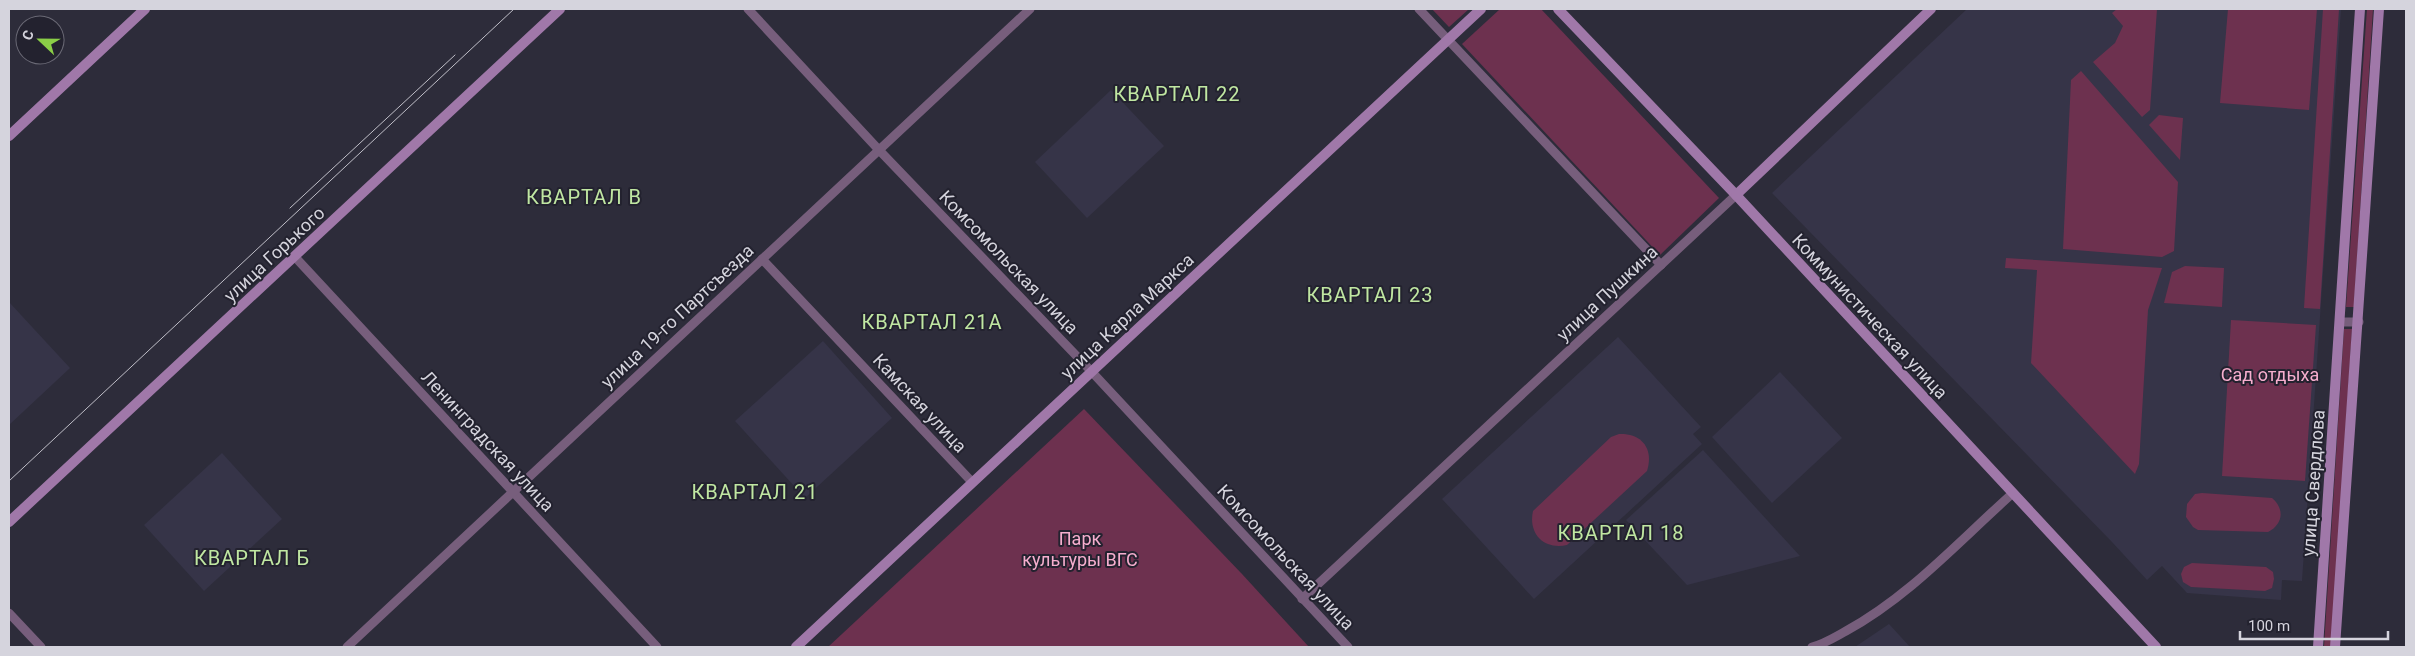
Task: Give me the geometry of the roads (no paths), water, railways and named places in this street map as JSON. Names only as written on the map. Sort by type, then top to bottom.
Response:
[{"type":"street","points":[[9,136],[145,9]]},
{"type":"street","name":"улица Горького","points":[[9,522],[560,9]]},
{"type":"street","name":"Комсомольская улица","points":[[748,9],[879,150],[1092,371],[1348,647]]},
{"type":"street","name":"улица 19-го Партсъезда","points":[[347,647],[1030,9]]},
{"type":"street","points":[[1419,9],[1661,265]]},
{"type":"street","name":"улица Карла Маркса","points":[[796,647],[1481,9]]},
{"type":"street","name":"Коммунистическая улица","points":[[1558,9],[1736,195],[2156,647]]},
{"type":"street","name":"улица Пушкина","points":[[1302,599],[1736,195],[1931,9]]},
{"type":"street","name":"улица Свердлова","points":[[2318,647],[2360,9]]},
{"type":"street","name":"улица Свердлова","points":[[2335,647],[2359,322],[2379,9]]},
{"type":"street","name":"Ленинградская улица","points":[[294,257],[657,647]]},
{"type":"street","name":"Камская улица","points":[[762,259],[972,482]]},
{"type":"street","points":[[2340,322],[2359,322]]},
{"type":"street","points":[[1812,647],[1822,644],[1866,620],[1894,600],[2013,493]]},
{"type":"street","points":[[9,613],[41,647]]},
{"type":"tram line","points":[[9,481],[514,9]]},
{"type":"tram line","points":[[290,208],[455,55]]},
{"type":"district","name":"КВАРТАЛ 22","points":[[1177,94]]},
{"type":"district","name":"КВАРТАЛ В","points":[[584,197]]},
{"type":"district","name":"КВАРТАЛ 23","points":[[1370,295]]},
{"type":"district","name":"КВАРТАЛ 21А","points":[[932,322]]},
{"type":"district","name":"КВАРТАЛ 21","points":[[755,492]]},
{"type":"district","name":"КВАРТАЛ 18","points":[[1621,533]]},
{"type":"district","name":"КВАРТАЛ Б","points":[[252,558]]},
{"type":"park label","name":"Сад отдыха","points":[[2270,374]]},
{"type":"park label","name":"Парк культуры ВГС","points":[[1080,548]]}]
